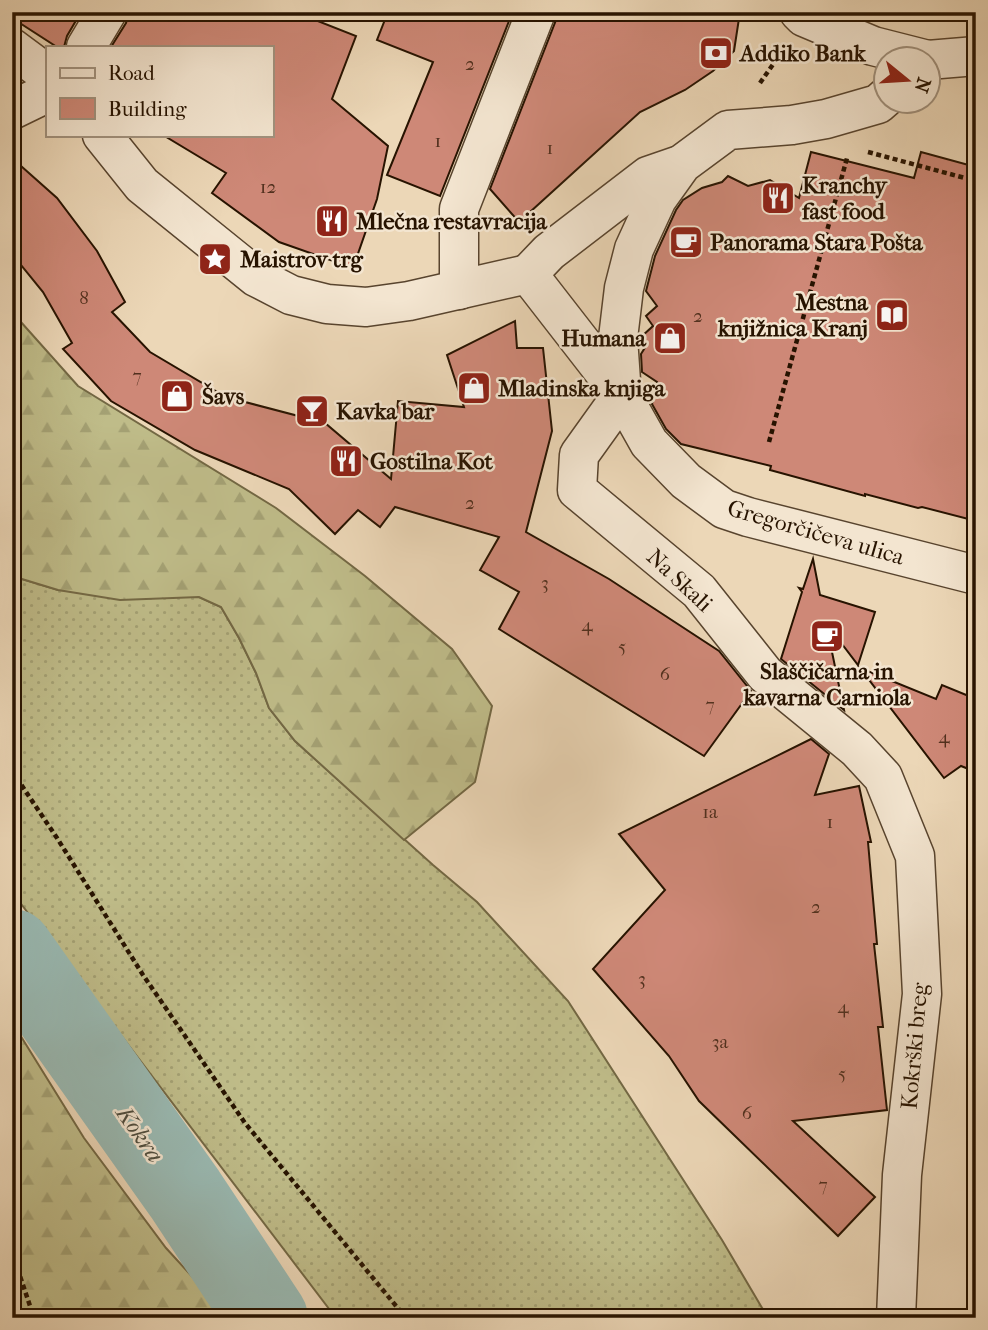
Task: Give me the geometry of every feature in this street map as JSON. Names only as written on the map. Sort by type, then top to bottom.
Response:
[{"type":"street","points":[[87,46],[107,12]]},
{"type":"street","points":[[459,290],[459,209],[536,12]]},
{"type":"street","points":[[799,12],[804,17],[873,46]]},
{"type":"street","points":[[942,60],[976,56]]},
{"type":"street","points":[[12,110],[46,93]]},
{"type":"street","points":[[103,136],[142,185],[256,277],[291,295],[327,304],[366,307],[409,302],[528,274],[550,252],[648,176],[682,164],[728,130],[792,125],[826,119],[872,106]]},
{"type":"street","points":[[622,395],[618,338],[624,288],[634,249],[657,199],[682,164]]},
{"type":"street","points":[[528,274],[622,395]]},
{"type":"street","name":"Gregorčičeva ulica","points":[[622,395],[649,443],[686,481],[724,509],[976,575]]},
{"type":"street","name":"Na Skali","points":[[622,395],[579,455],[577,490],[699,591],[765,674],[857,749]]},
{"type":"street","name":"Kokrški breg","points":[[857,749],[883,777],[915,856],[922,994],[902,1175],[897,1318]]},
{"type":"path","points":[[769,442],[850,148]]},
{"type":"path","points":[[862,151],[976,181]]},
{"type":"path","points":[[12,771],[143,975],[245,1123],[406,1318]]},
{"type":"path","points":[[12,1262],[18,1270],[34,1318]]},
{"type":"green space","points":[[12,312],[78,386],[276,508],[365,576],[452,649],[492,706],[475,782],[404,840],[295,741],[269,708],[256,673],[221,607],[199,597],[120,600],[58,590],[12,576]]},
{"type":"green space","points":[[12,576],[58,590],[199,597],[221,607],[256,673],[269,708],[295,741],[477,902],[568,1001],[722,1240],[768,1318],[336,1318],[12,892]]},
{"type":"green space","points":[[12,1022],[84,1138],[166,1248],[230,1318],[12,1318]]},
{"type":"building","points":[[12,12],[81,12],[64,46],[55,46],[12,18]]},
{"type":"building","points":[[129,12],[295,12],[356,36],[332,99],[388,146],[377,199],[353,268],[279,242],[212,193],[226,173],[165,136],[273,136],[273,46],[112,46],[126,23]]},
{"type":"building","points":[[388,12],[486,12],[509,21],[440,196],[387,175],[433,62],[377,40]]},
{"type":"building","points":[[557,12],[740,12],[734,51],[713,71],[685,90],[640,112],[519,222],[490,189]]},
{"type":"building","points":[[811,152],[914,178],[921,152],[976,167],[976,521],[865,496],[770,470],[771,466],[681,444],[666,429],[652,404],[657,382],[642,372],[641,354],[646,346],[641,337],[653,326],[646,316],[657,306],[646,291],[655,256],[676,210],[683,200],[702,188],[722,182],[728,176],[748,186],[770,180],[799,198]]},
{"type":"building","points":[[12,158],[57,198],[97,251],[125,302],[112,312],[150,352],[226,397],[325,423],[391,479],[398,401],[464,407],[447,355],[515,321],[517,348],[543,348],[552,431],[526,532],[609,579],[719,651],[751,691],[704,756],[499,629],[519,592],[480,570],[499,537],[395,507],[380,527],[358,510],[335,534],[289,489],[195,450],[111,401],[63,349],[72,343],[43,292],[12,254]]},
{"type":"building","name":"Slaščičarna in kavarna Carniola","points":[[813,559],[820,595],[875,612],[858,665],[826,623],[844,710],[781,659],[802,592],[799,588],[803,589]]},
{"type":"building","points":[[860,668],[936,699],[942,685],[976,699],[976,772],[961,766],[944,778]]},
{"type":"building","points":[[811,739],[829,754],[815,795],[859,786],[871,842],[868,842],[877,944],[874,944],[883,1027],[878,1027],[887,1110],[793,1121],[875,1197],[838,1236],[699,1101],[669,1056],[593,969],[665,890],[619,834]]},
{"type":"waterway","name":"Kokra","points":[[12,950],[185,1194],[267,1318]]},
{"type":"place","name":"Addiko Bank","points":[[716,53]]},
{"type":"place","name":"Kranchy fast food","points":[[778,198]]},
{"type":"place","name":"Mlečna restavracija","points":[[332,221]]},
{"type":"place","name":"Panorama Stara Pošta","points":[[686,242]]},
{"type":"place","name":"Maistrov trg","points":[[215,259]]},
{"type":"place","name":"Mestna knjižnica Kranj","points":[[892,315]]},
{"type":"place","name":"Humana","points":[[670,338]]},
{"type":"place","name":"Mladinska knjiga","points":[[474,388]]},
{"type":"place","name":"Šavs","points":[[177,396]]},
{"type":"place","name":"Kavka bar","points":[[312,411]]},
{"type":"place","name":"Gostilna Kot","points":[[346,461]]},
{"type":"place","name":"Slaščičarna in kavarna Carniola","points":[[827,636]]}]
